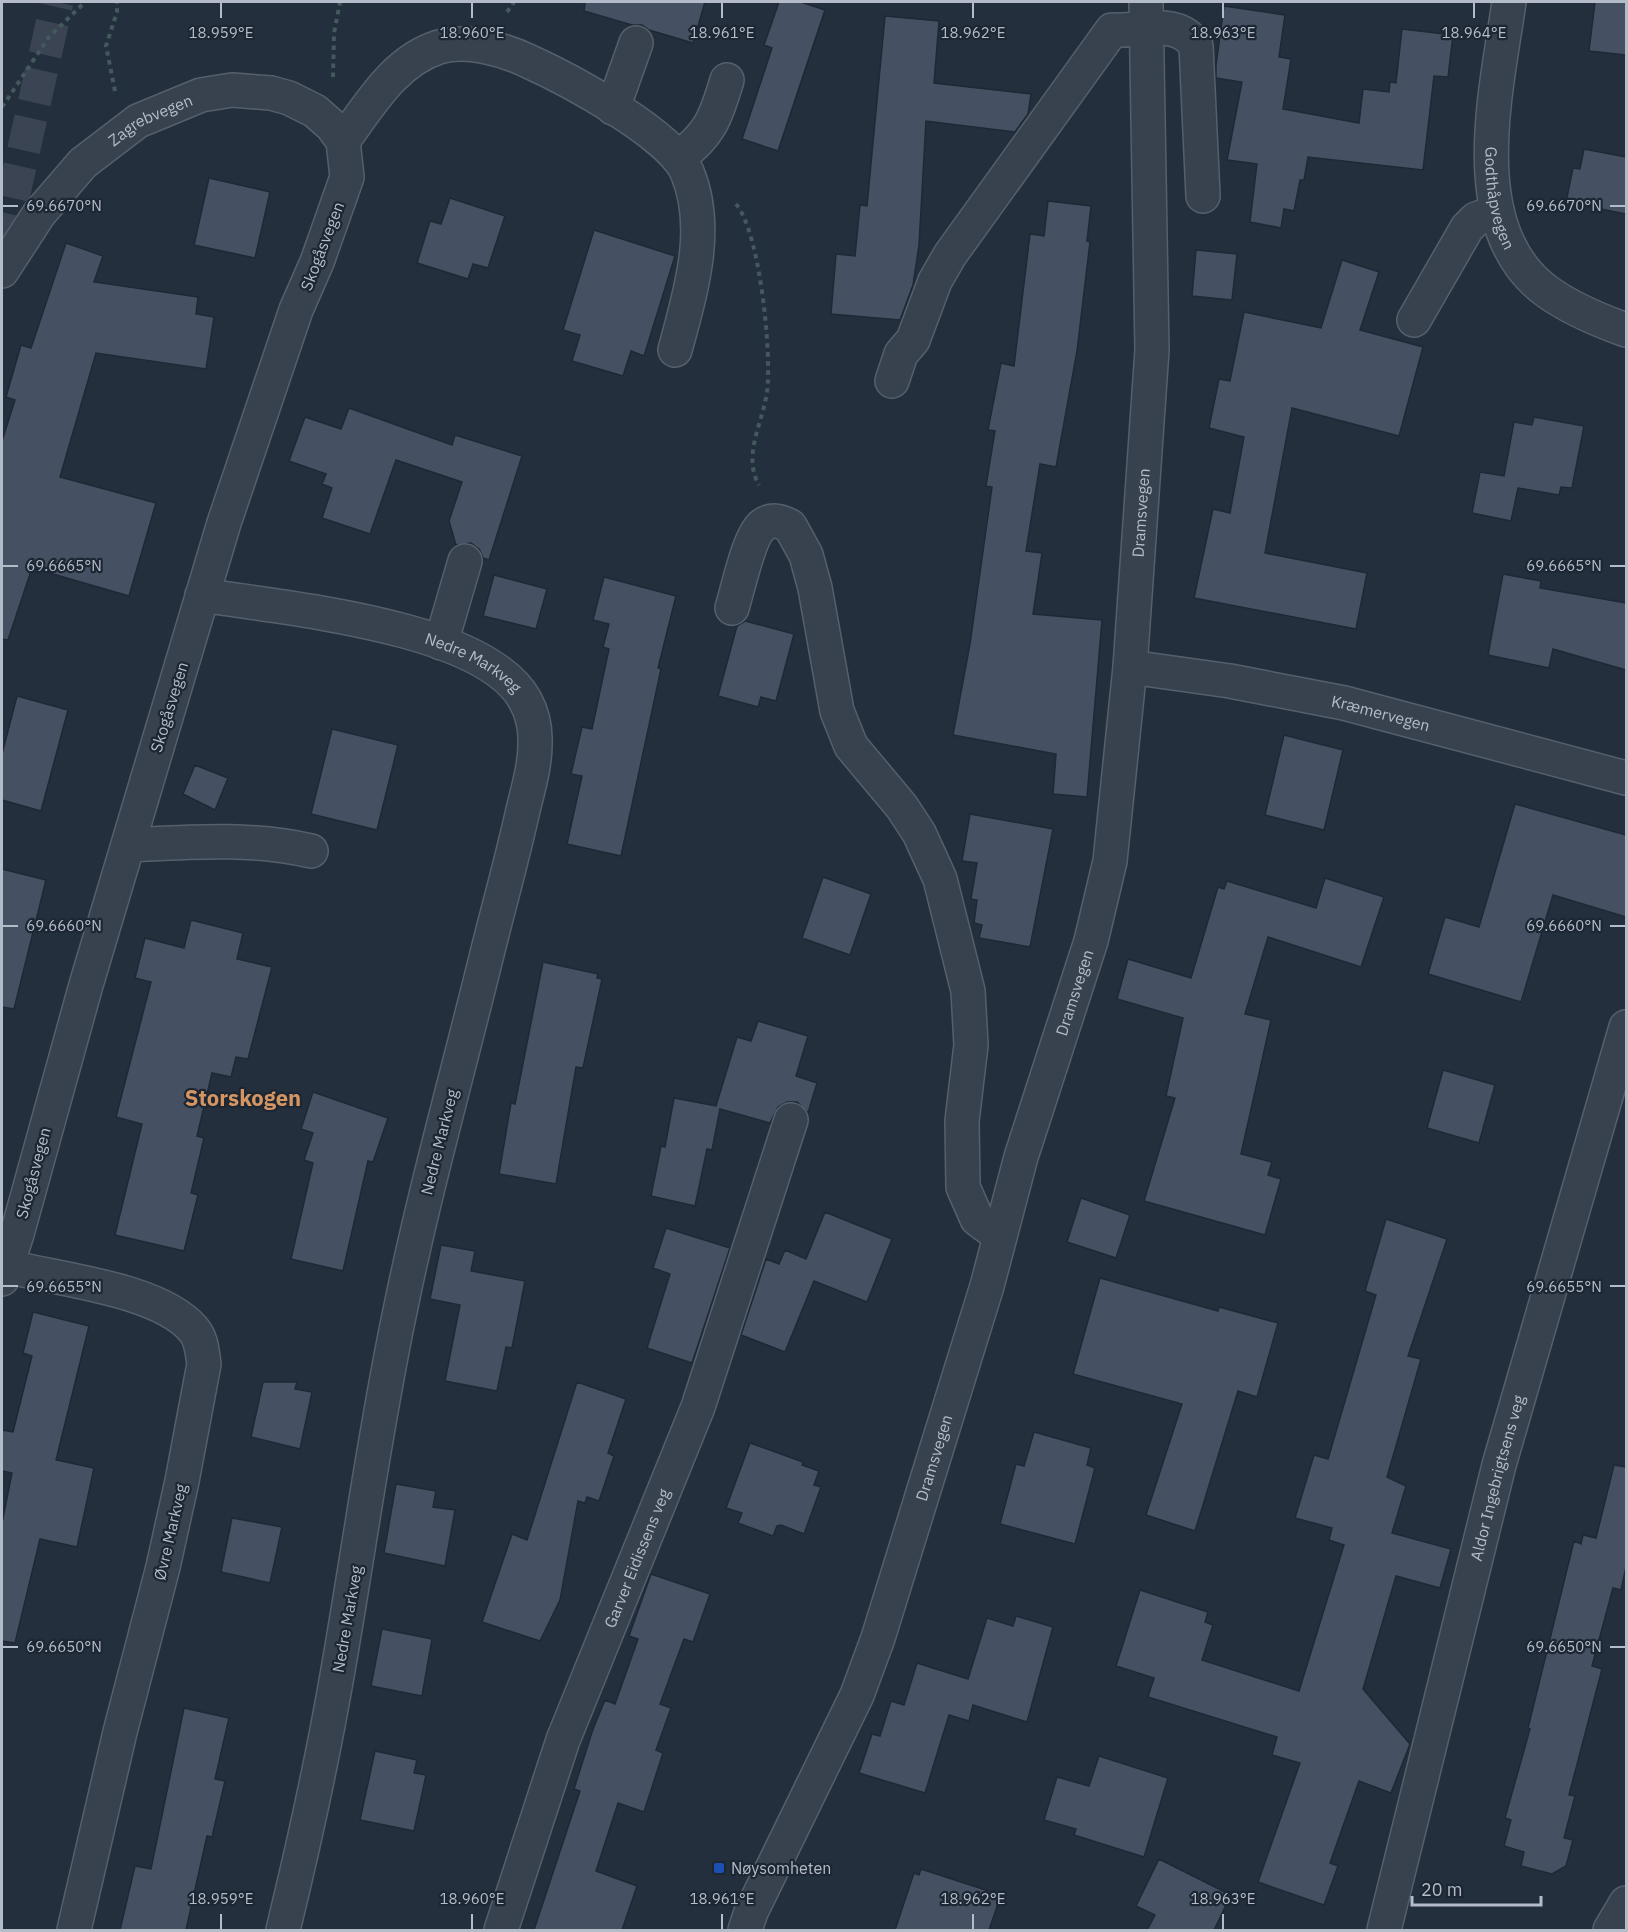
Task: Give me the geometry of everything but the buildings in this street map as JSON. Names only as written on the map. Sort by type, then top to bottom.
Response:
[{"type":"street","name":"Godthåpvegen","points":[[1509,2],[1492,116],[1490,160],[1497,212],[1515,255],[1529,276],[1545,290],[1573,307],[1626,330]]},
{"type":"street","points":[[892,381],[901,354],[912,340],[935,281],[950,255],[1112,30],[1146,15],[1182,31],[1190,36],[1196,46],[1203,196]]},
{"type":"street","name":"Dramsvegen","points":[[745,1930],[751,1912],[857,1695],[875,1647],[934,1462],[1021,1157],[1091,940],[1110,861],[1131,667],[1152,350],[1146,15]]},
{"type":"street","points":[[613,108],[636,43]]},
{"type":"street","points":[[338,133],[399,70],[427,51],[442,46],[471,44],[527,60],[646,127],[682,164],[694,193],[698,219],[696,255],[675,351]]},
{"type":"street","points":[[682,164],[710,128],[727,80]]},
{"type":"street","name":"Zagrebvegen","points":[[2,271],[58,190],[83,163],[138,121],[201,95],[232,90],[271,93],[289,98],[315,111],[338,133]]},
{"type":"street","name":"Skogåsvegen","points":[[3,1270],[17,1234],[83,996],[202,596],[296,310],[338,208],[347,177],[338,133]]},
{"type":"street","points":[[1414,320],[1467,228],[1476,219],[1497,212]]},
{"type":"street","points":[[732,608],[756,532],[763,525],[776,520],[790,526],[806,555],[815,588],[837,711],[851,746],[902,807],[919,833],[940,879],[968,991],[971,1045],[962,1121],[963,1187],[977,1219],[1000,1236]]},
{"type":"street","points":[[441,643],[465,561]]},
{"type":"street","name":"Nedre Markveg","points":[[202,596],[312,611],[375,624],[441,643],[494,666],[522,694],[530,709],[536,735],[534,763],[512,860],[444,1116],[399,1312],[338,1672],[306,1838],[283,1930]]},
{"type":"street","name":"Kræmervegen","points":[[1131,667],[1230,681],[1344,703],[1626,778]]},
{"type":"street","points":[[129,845],[227,840],[279,844],[311,851]]},
{"type":"street","name":"Aldor Ingebrigtsens veg","points":[[1384,1930],[1499,1465],[1626,1028]]},
{"type":"street","name":"Garver Eidissens veg","points":[[501,1930],[563,1740],[698,1407],[791,1120]]},
{"type":"street","name":"Øvre Markveg","points":[[3,1270],[115,1292],[153,1303],[177,1314],[194,1330],[202,1345],[204,1364],[182,1481],[74,1930]]},
{"type":"street","points":[[1610,1930],[1626,1903]]},
{"type":"path","points":[[2,107],[49,37],[85,2]]},
{"type":"path","points":[[117,2],[117,12],[106,46],[119,108],[138,121]]},
{"type":"path","points":[[338,133],[332,46],[340,2]]},
{"type":"path","points":[[682,164],[699,172],[722,188],[742,212],[750,234],[768,329],[769,366],[766,402],[752,452],[752,469],[776,520]]},
{"type":"tunnel","points":[[2,246],[57,2]]},
{"type":"place","name":"Nøysomheten","points":[[719,1868]]},
{"type":"district","name":"Storskogen","points":[[243,1097]]}]
